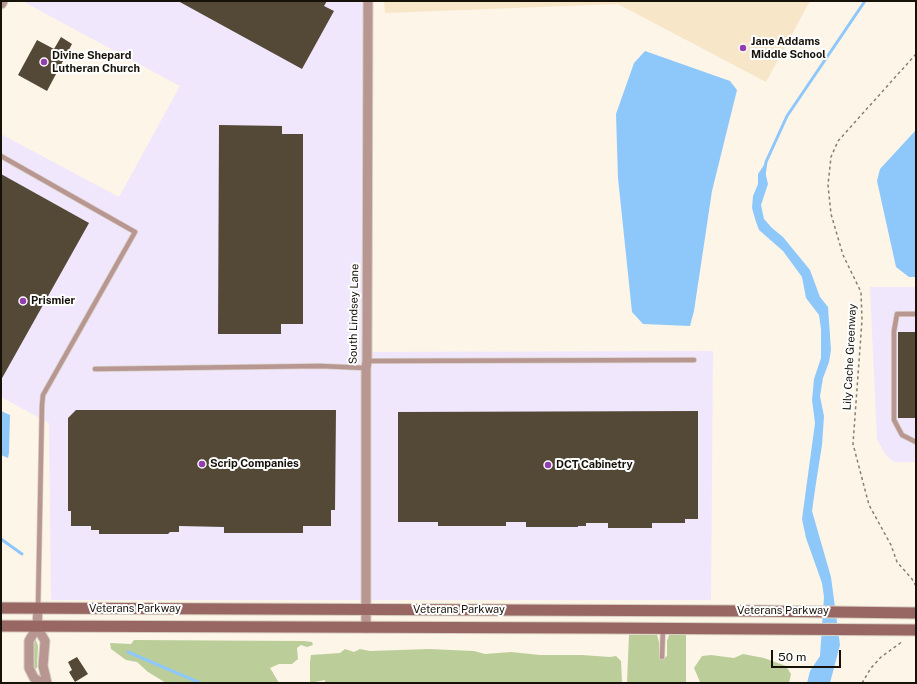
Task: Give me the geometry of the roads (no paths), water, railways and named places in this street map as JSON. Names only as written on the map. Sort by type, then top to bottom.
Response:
[{"type":"main road","name":"Veterans Parkway","points":[[1,608],[816,611],[916,613]]},
{"type":"main road","name":"Veterans Parkway","points":[[1,626],[916,630]]},
{"type":"street","name":"South Lindsey Lane","points":[[366,628],[368,1]]},
{"type":"street","points":[[38,609],[37,627],[29,641],[29,668],[34,678],[42,683]]},
{"type":"street","points":[[37,627],[45,641],[43,666],[47,683]]},
{"type":"lane","points":[[1,156],[135,232],[44,395],[42,405],[38,609]]},
{"type":"lane","points":[[916,314],[897,314],[894,330],[894,420],[902,435],[916,442]]},
{"type":"lane","points":[[95,369],[694,360]]},
{"type":"lane","points":[[662,657],[663,628]]},
{"type":"water","points":[[645,51],[730,81],[737,90],[712,191],[694,311],[690,326],[643,324],[632,312],[618,178],[616,114],[634,63]]},
{"type":"water","points":[[915,131],[916,277],[909,277],[896,267],[877,181],[880,169]]},
{"type":"water","points":[[766,162],[765,171],[768,184],[761,205],[764,219],[783,237],[810,270],[820,297],[828,307],[831,350],[829,362],[823,378],[820,396],[824,416],[822,445],[812,511],[831,577],[840,645],[830,683],[807,683],[810,671],[820,656],[824,597],[822,583],[806,538],[802,519],[815,423],[812,400],[814,379],[821,358],[821,329],[819,315],[806,298],[802,277],[783,251],[759,230],[756,222],[752,208],[753,196],[758,184],[758,174]]},
{"type":"water","points":[[1,411],[10,415],[8,458],[1,455]]},
{"type":"waterway","points":[[764,175],[766,162],[787,116],[865,1]]},
{"type":"waterway","points":[[1,539],[22,554]]},
{"type":"waterway","points":[[128,652],[200,683]]},
{"type":"place","name":"Jane Addams Middle School","points":[[743,48]]},
{"type":"place","name":"Divine Shepard Lutheran Church","points":[[44,62]]},
{"type":"place","name":"Prismier","points":[[23,301]]},
{"type":"place","name":"Scrip Companies","points":[[202,464]]},
{"type":"place","name":"DCT Cabinetry","points":[[548,465]]}]
